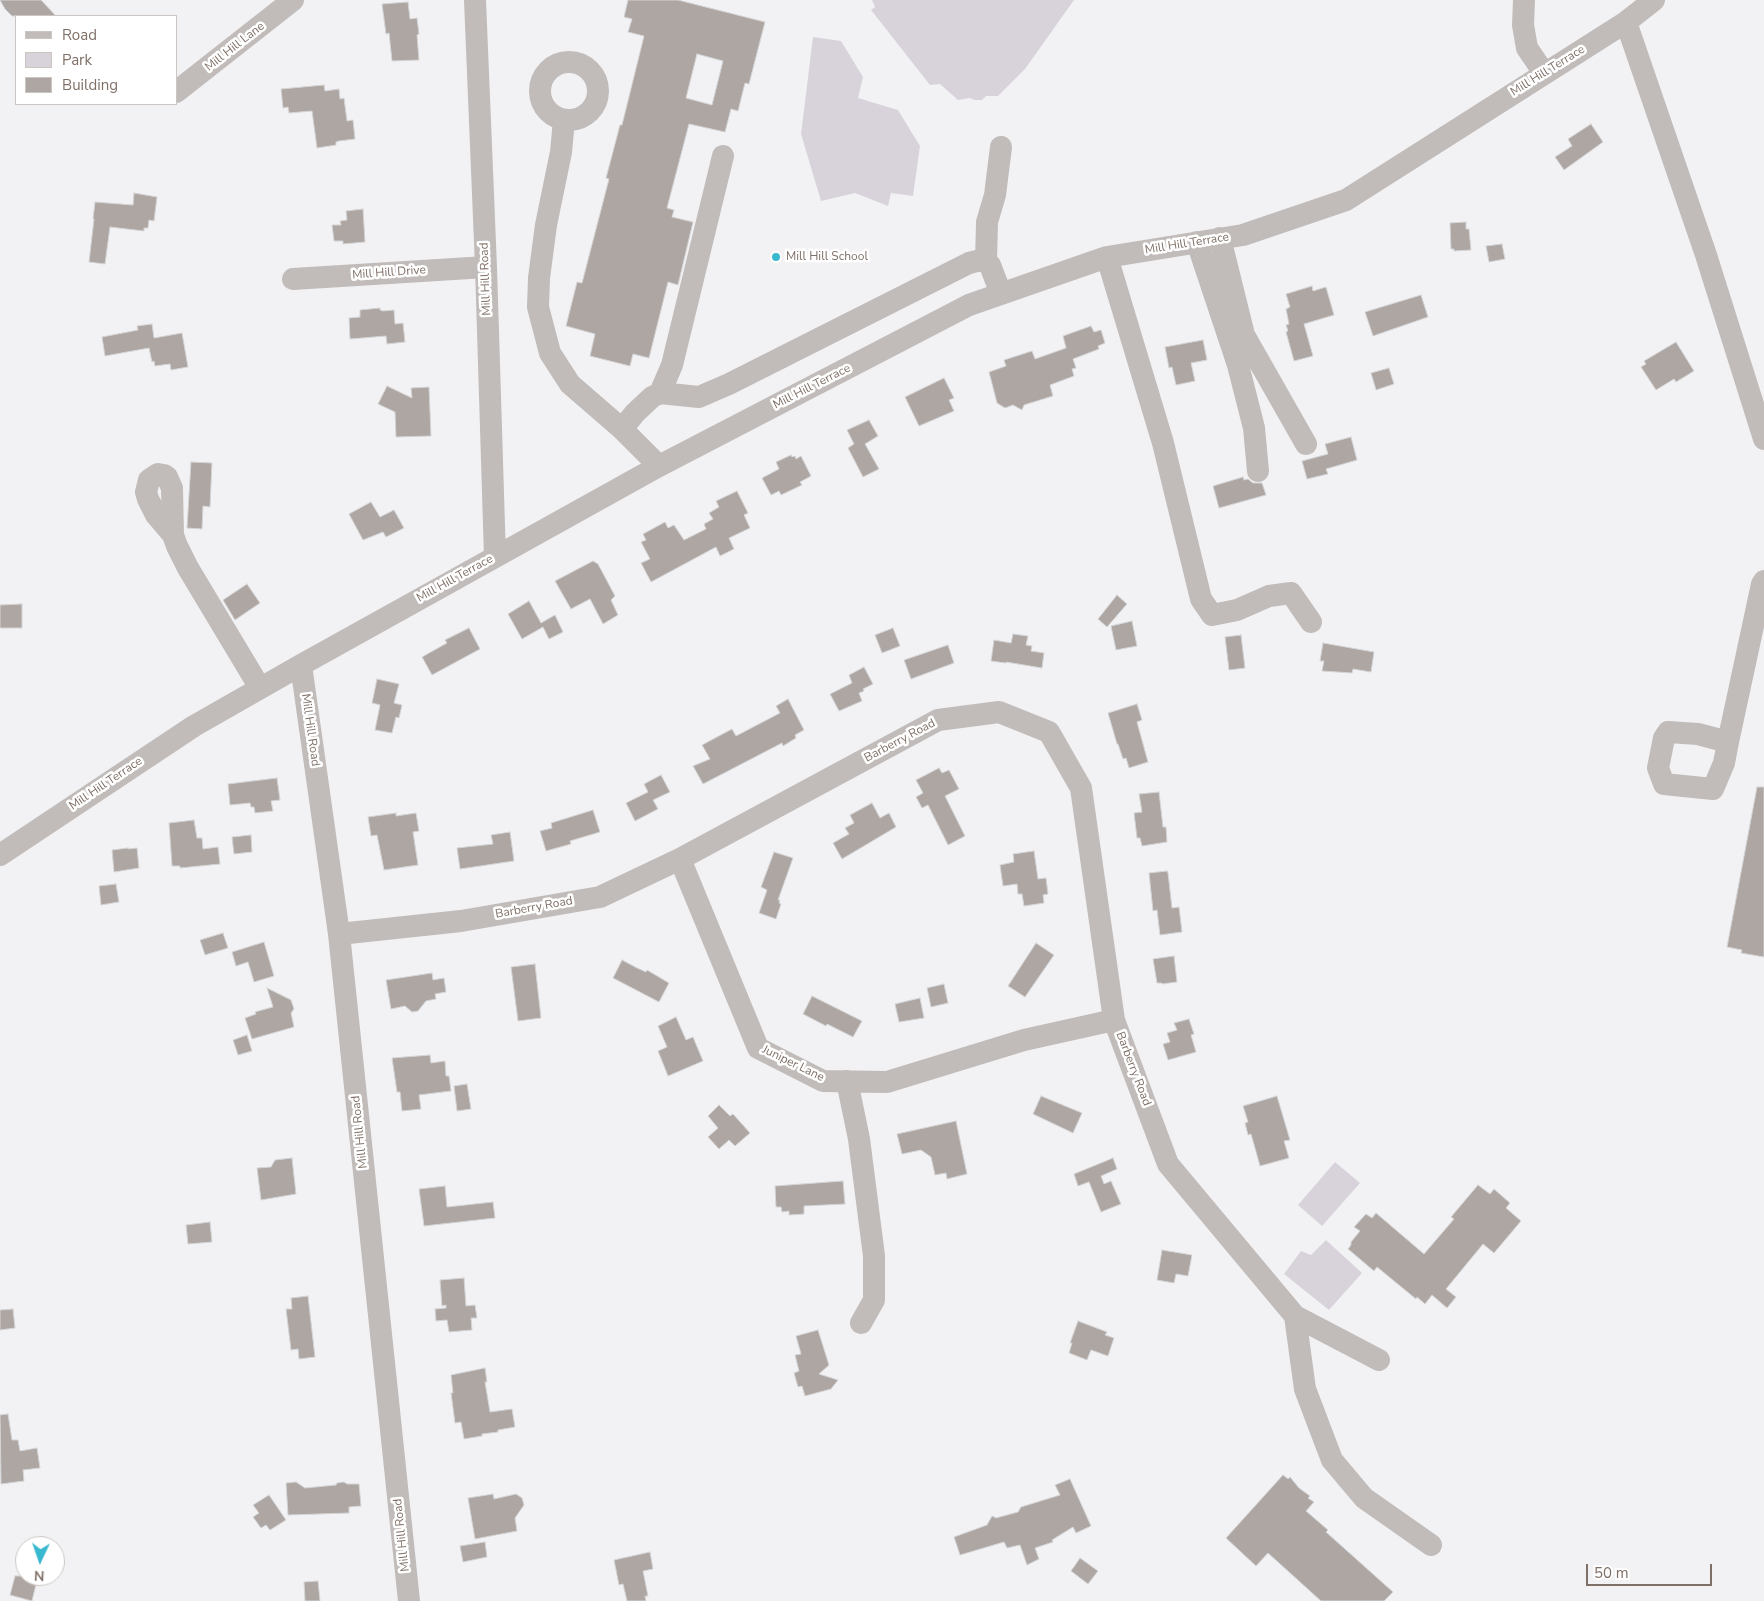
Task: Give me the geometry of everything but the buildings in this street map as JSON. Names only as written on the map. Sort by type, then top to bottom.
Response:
[{"type":"street","name":"Mill Hill Lane","points":[[178,90],[293,0]]},
{"type":"street","name":"Mill Hill Road","points":[[475,0],[495,558]]},
{"type":"street","points":[[1524,0],[1523,25],[1527,48],[1544,73]]},
{"type":"street","name":"Mill Hill Terrace","points":[[0,855],[194,726],[260,688],[659,466],[970,305],[1107,257],[1244,235],[1346,200],[1626,22],[1654,0]]},
{"type":"street","points":[[1626,22],[1706,255],[1764,439]]},
{"type":"street","points":[[564,120],[561,152],[546,225],[539,278],[538,307],[550,353],[570,384],[622,429],[659,466]]},
{"type":"street","points":[[986,262],[987,222],[994,195],[1000,146]]},
{"type":"street","points":[[660,393],[672,366],[723,156]]},
{"type":"street","points":[[1220,238],[1244,335],[1306,444]]},
{"type":"street","points":[[1197,242],[1238,365],[1254,428],[1258,471]]},
{"type":"street","points":[[1107,257],[1163,443],[1202,599],[1212,615],[1237,610],[1269,596],[1291,593],[1311,622]]},
{"type":"street","points":[[622,429],[635,413],[652,397],[660,393],[699,397],[729,384],[969,263],[980,260],[990,265],[1001,294]]},
{"type":"street","name":"Mill Hill Drive","points":[[293,279],[486,267]]},
{"type":"street","points":[[173,535],[188,568],[260,688]]},
{"type":"street","points":[[1728,742],[1764,581]]},
{"type":"street","name":"Mill Hill Road","points":[[301,665],[339,934],[409,1601]]},
{"type":"street","name":"Barberry Road","points":[[339,934],[461,921],[600,897],[680,859],[938,720],[999,712],[1049,732],[1081,788],[1114,1020],[1168,1164],[1295,1316]]},
{"type":"street","name":"Juniper Lane","points":[[680,859],[758,1048],[823,1081],[887,1082],[1024,1040],[1114,1020]]},
{"type":"street","points":[[847,1082],[859,1140],[874,1256],[874,1300],[861,1324]]},
{"type":"street","points":[[1295,1316],[1378,1360]]},
{"type":"street","points":[[1295,1316],[1305,1390],[1332,1460],[1364,1498],[1431,1545]]},
{"type":"green space","points":[[872,0],[1074,0],[1025,69],[998,96],[986,96],[982,100],[970,98],[958,100],[940,84],[930,85],[871,10],[875,7]]},
{"type":"green space","points":[[813,37],[841,41],[863,77],[858,98],[898,110],[920,146],[913,196],[891,193],[888,206],[855,193],[821,201],[801,134]]},
{"type":"green space","points":[[1335,1162],[1360,1183],[1322,1226],[1298,1205]]},
{"type":"green space","points":[[1326,1240],[1362,1273],[1329,1310],[1284,1274],[1301,1251],[1311,1255]]},
{"type":"place","name":"Mill Hill School","points":[[776,257]]}]
